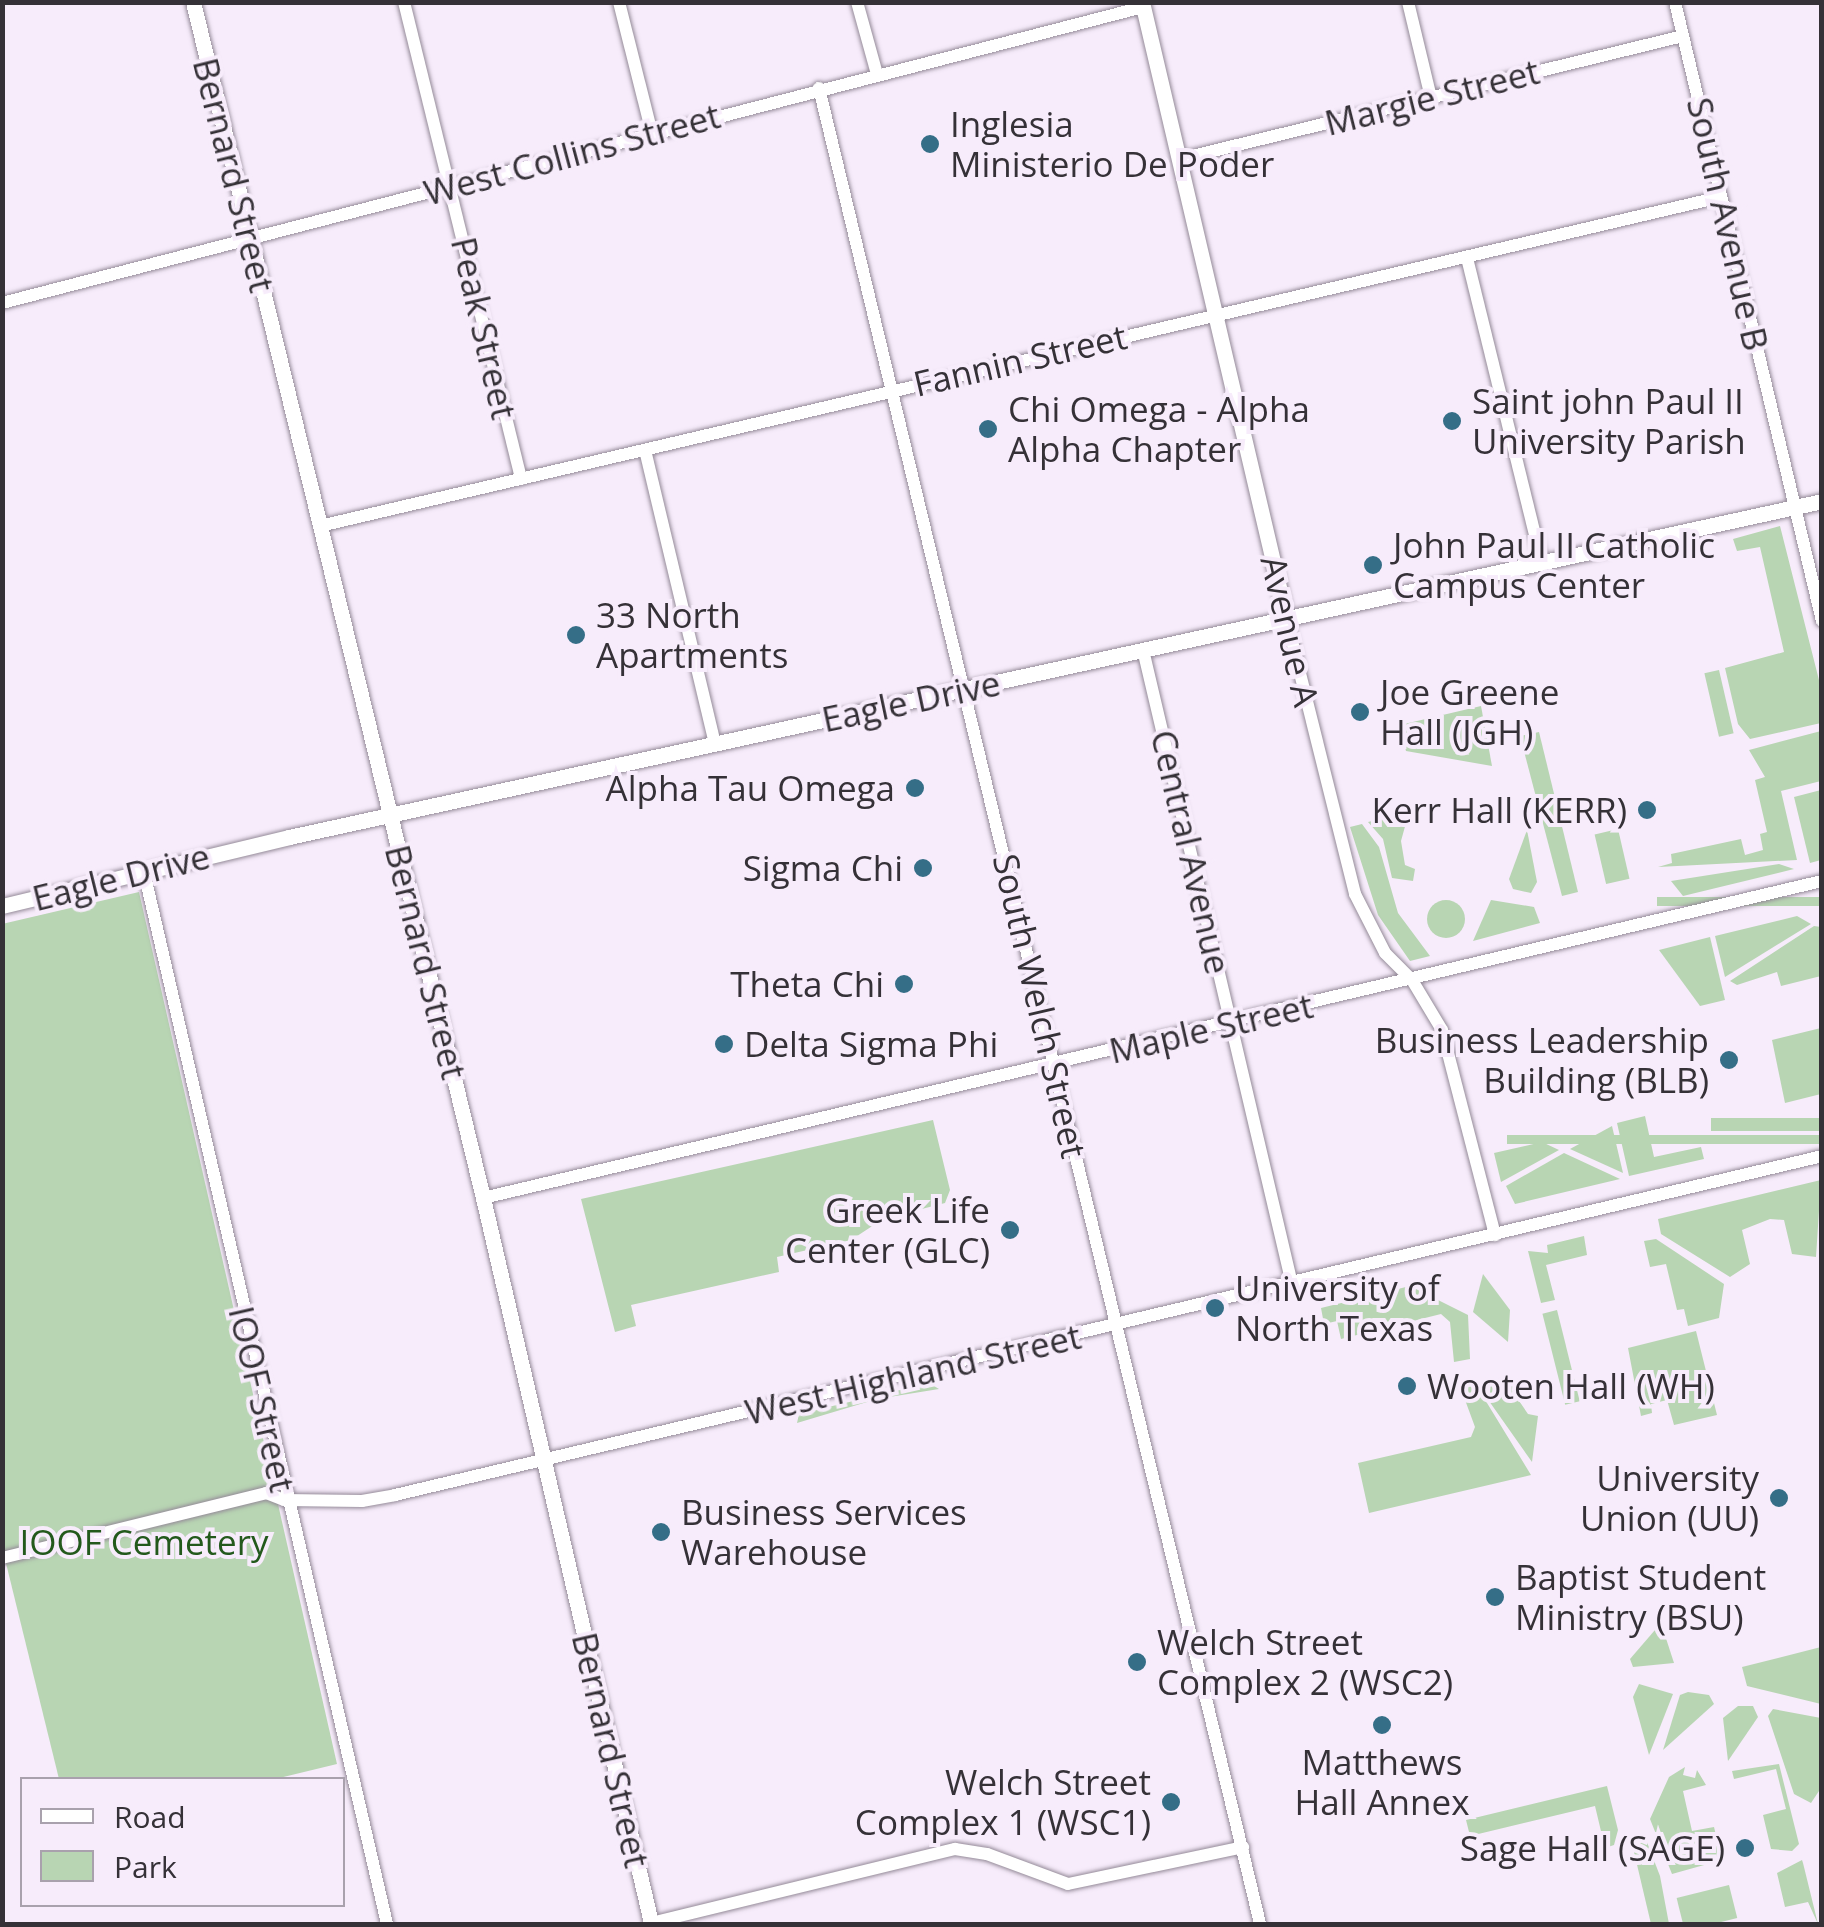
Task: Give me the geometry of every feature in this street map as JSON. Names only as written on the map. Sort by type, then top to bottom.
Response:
[{"type":"street","name":"Bernard Street","points":[[193,2],[483,1198],[651,1923]]},
{"type":"street","name":"Peak Street","points":[[404,2],[520,479]]},
{"type":"street","points":[[620,2],[652,133]]},
{"type":"street","points":[[857,2],[877,74]]},
{"type":"street","points":[[1408,2],[1431,98]]},
{"type":"street","name":"South Avenue B","points":[[1676,2],[1822,621]]},
{"type":"street","name":"West Collins Street","points":[[2,303],[1142,5]]},
{"type":"street","name":"Avenue A","points":[[1142,5],[1355,894],[1385,953],[1412,980],[1442,1030],[1494,1235]]},
{"type":"street","name":"Margie Street","points":[[1180,158],[1683,36]]},
{"type":"street","name":"South Welch Street","points":[[819,88],[1260,1924]]},
{"type":"street","name":"Fannin Street","points":[[320,526],[894,388],[1721,197]]},
{"type":"street","points":[[1466,258],[1542,562]]},
{"type":"street","points":[[645,450],[715,744]]},
{"type":"street","name":"Eagle Drive","points":[[2,906],[390,815],[964,689],[1144,654],[1822,501]]},
{"type":"street","name":"Central Avenue","points":[[1144,654],[1292,1284]]},
{"type":"street","name":"IOOF Street","points":[[144,872],[284,1500],[387,1924]]},
{"type":"street","name":"Maple Street","points":[[483,1198],[1822,881]]},
{"type":"street","name":"West Highland Street","points":[[2,1558],[266,1493],[284,1500],[362,1501],[544,1461],[1822,1156]]},
{"type":"street","points":[[651,1923],[954,1849],[987,1854],[1068,1884],[1243,1847]]},
{"type":"green space","points":[[1780,526],[1821,688],[1821,723],[1750,739],[1738,724],[1725,668],[1784,652],[1760,547],[1737,551],[1733,539]]},
{"type":"green space","points":[[1719,670],[1734,733],[1719,737],[1704,673]]},
{"type":"green space","points":[[1481,706],[1492,766],[1406,751],[1400,725]]},
{"type":"green space","points":[[1821,731],[1821,781],[1781,791],[1797,860],[1658,867],[1672,863],[1671,854],[1741,839],[1745,855],[1763,850],[1760,834],[1767,832],[1755,780],[1765,777],[1749,750]]},
{"type":"green space","points":[[1539,732],[1578,892],[1562,896],[1520,736]]},
{"type":"green space","points":[[1821,790],[1821,860],[1810,863],[1794,797]]},
{"type":"green space","points":[[1409,812],[1401,841],[1405,865],[1415,869],[1413,881],[1392,878],[1383,839],[1368,822]]},
{"type":"green space","points":[[1362,824],[1379,847],[1398,913],[1430,956],[1410,961],[1378,915],[1350,827]]},
{"type":"green space","points":[[1618,829],[1629,879],[1606,884],[1595,834]]},
{"type":"green space","points":[[1527,830],[1537,882],[1531,893],[1513,889],[1509,879]]},
{"type":"green space","points":[[1779,864],[1794,869],[1683,896],[1671,881]]},
{"type":"green space","name":"IOOF Cemetery","points":[[139,892],[337,1764],[283,1777],[59,1777],[3,1551],[2,924]]},
{"type":"green space","points":[[1657,897],[1821,897],[1821,906],[1657,906]]},
{"type":"green space","points":[[1446,900],[1460,905],[1465,919],[1460,933],[1446,938],[1432,933],[1427,919],[1432,905]]},
{"type":"green space","points":[[1491,900],[1534,907],[1540,923],[1473,941]]},
{"type":"green space","points":[[1797,916],[1811,924],[1725,977],[1715,936]]},
{"type":"green space","points":[[1814,926],[1821,927],[1821,976],[1781,986],[1777,972],[1737,985],[1730,981]]},
{"type":"green space","points":[[1710,937],[1725,1000],[1700,1006],[1659,950]]},
{"type":"green space","points":[[1821,1028],[1821,1094],[1785,1103],[1772,1040]]},
{"type":"green space","points":[[1645,1116],[1654,1157],[1701,1147],[1704,1159],[1629,1176],[1617,1123]]},
{"type":"green space","points":[[1711,1118],[1821,1118],[1821,1131],[1711,1131]]},
{"type":"green space","points":[[933,1120],[950,1190],[945,1203],[883,1219],[851,1240],[777,1257],[779,1272],[631,1305],[636,1326],[615,1332],[581,1199]]},
{"type":"green space","points":[[1612,1126],[1623,1173],[1570,1149]]},
{"type":"green space","points":[[1507,1135],[1821,1135],[1821,1144],[1507,1144]]},
{"type":"green space","points":[[1542,1142],[1559,1150],[1501,1182],[1494,1153]]},
{"type":"green space","points":[[1564,1153],[1620,1179],[1515,1204],[1506,1186]]},
{"type":"green space","points":[[1821,1180],[1816,1257],[1792,1254],[1784,1220],[1770,1219],[1742,1230],[1750,1264],[1730,1277],[1661,1234],[1658,1219]]},
{"type":"green space","points":[[1584,1236],[1587,1255],[1546,1265],[1555,1300],[1541,1303],[1528,1251],[1548,1253],[1547,1245]]},
{"type":"green space","points":[[1656,1239],[1724,1284],[1719,1318],[1688,1326],[1684,1309],[1677,1310],[1666,1264],[1650,1267],[1644,1241]]},
{"type":"green space","points":[[1483,1274],[1510,1310],[1508,1342],[1473,1312]]},
{"type":"green space","points":[[1410,1286],[1468,1315],[1470,1359],[1454,1362],[1450,1322],[1441,1314],[1341,1339],[1337,1321],[1324,1324],[1321,1308]]},
{"type":"green space","points":[[1557,1310],[1580,1401],[1565,1405],[1542,1314]]},
{"type":"green space","points":[[1696,1331],[1717,1415],[1674,1425],[1667,1400],[1651,1404],[1652,1413],[1641,1416],[1628,1348]]},
{"type":"green space","points":[[1508,1380],[1520,1387],[1513,1392],[1528,1414],[1538,1416],[1532,1462],[1489,1401],[1491,1383]]},
{"type":"green space","points":[[929,1383],[939,1389],[877,1399],[797,1423],[799,1414]]},
{"type":"green space","points":[[1476,1385],[1531,1475],[1369,1513],[1358,1463],[1471,1437],[1475,1427],[1461,1389]]},
{"type":"green space","points":[[1661,1623],[1674,1663],[1633,1667],[1630,1659]]},
{"type":"green space","points":[[1821,1647],[1821,1704],[1747,1686],[1742,1667]]},
{"type":"green space","points":[[1639,1684],[1673,1694],[1649,1755],[1633,1697]]},
{"type":"green space","points":[[1680,1695],[1709,1695],[1714,1704],[1663,1750]]},
{"type":"green space","points":[[1738,1706],[1753,1706],[1758,1717],[1728,1761],[1723,1718]]},
{"type":"green space","points":[[1773,1709],[1821,1718],[1821,1788],[1811,1803],[1794,1794],[1768,1716]]},
{"type":"green space","points":[[1779,1764],[1799,1844],[1792,1851],[1771,1849],[1763,1815],[1786,1809],[1776,1769],[1734,1779],[1732,1771]]},
{"type":"green space","points":[[1685,1767],[1683,1775],[1695,1778],[1697,1770],[1706,1785],[1683,1791],[1692,1831],[1714,1827],[1722,1860],[1672,1874],[1650,1819],[1669,1777]]},
{"type":"green space","points":[[1607,1786],[1618,1830],[1614,1845],[1605,1848],[1595,1806],[1470,1836],[1466,1820]]},
{"type":"green space","points":[[1645,1837],[1660,1876],[1669,1924],[1651,1924],[1634,1852]]},
{"type":"green space","points":[[1802,1860],[1818,1924],[1808,1902],[1785,1907],[1777,1873]]},
{"type":"green space","points":[[1729,1885],[1737,1918],[1713,1924],[1683,1924],[1677,1898]]},
{"type":"place","name":"Inglesia Ministerio De Poder","points":[[930,144]]},
{"type":"place","name":"Saint john Paul II University Parish","points":[[1452,421]]},
{"type":"place","name":"Chi Omega - Alpha Alpha Chapter","points":[[988,429]]},
{"type":"place","name":"John Paul II Catholic Campus Center","points":[[1373,565]]},
{"type":"place","name":"33 North Apartments","points":[[576,635]]},
{"type":"place","name":"Joe Greene Hall (JGH)","points":[[1360,712]]},
{"type":"place","name":"Alpha Tau Omega","points":[[915,788]]},
{"type":"place","name":"Kerr Hall (KERR)","points":[[1647,810]]},
{"type":"place","name":"Sigma Chi","points":[[923,868]]},
{"type":"place","name":"Theta Chi","points":[[904,984]]},
{"type":"place","name":"Delta Sigma Phi","points":[[724,1044]]},
{"type":"place","name":"Business Leadership Building (BLB)","points":[[1729,1060]]},
{"type":"place","name":"Greek Life Center (GLC)","points":[[1010,1230]]},
{"type":"place","name":"University of North Texas","points":[[1215,1308]]},
{"type":"place","name":"Wooten Hall (WH)","points":[[1407,1386]]},
{"type":"place","name":"University Union (UU)","points":[[1779,1498]]},
{"type":"place","name":"Business Services Warehouse","points":[[661,1532]]},
{"type":"place","name":"Baptist Student Ministry (BSU)","points":[[1495,1597]]},
{"type":"place","name":"Welch Street Complex 2 (WSC2)","points":[[1137,1662]]},
{"type":"place","name":"Matthews Hall Annex","points":[[1382,1725]]},
{"type":"place","name":"Welch Street Complex 1 (WSC1)","points":[[1171,1802]]},
{"type":"place","name":"Sage Hall (SAGE)","points":[[1745,1848]]}]
